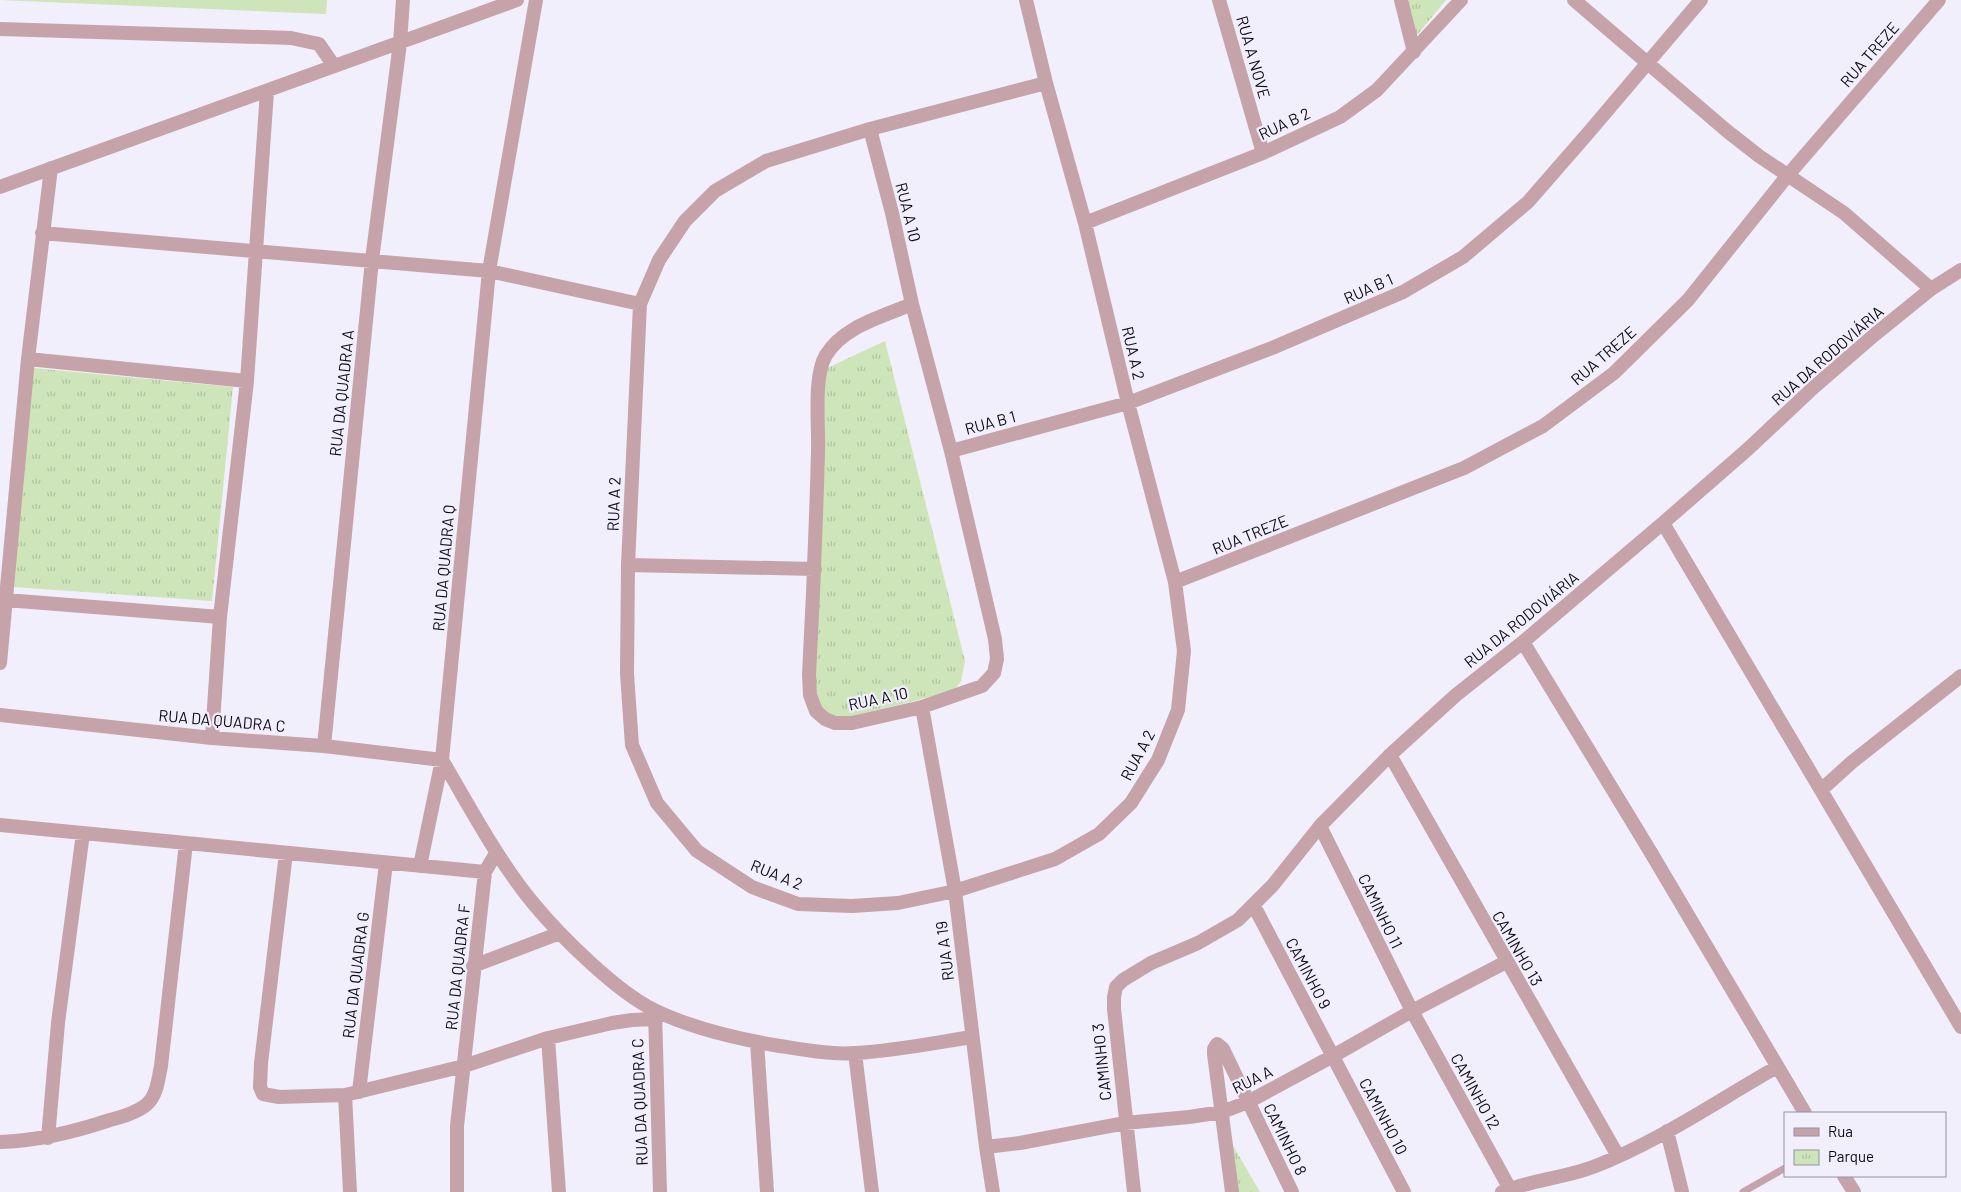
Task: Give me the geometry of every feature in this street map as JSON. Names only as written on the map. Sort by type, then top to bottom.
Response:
[{"type":"street","name":"RUA DA QUADRA A","points":[[324,746],[372,260],[400,43],[403,0]]},
{"type":"street","points":[[0,187],[517,0]]},
{"type":"street","name":"RUA DA QUADRA Q","points":[[420,866],[442,760],[489,271],[536,0]]},
{"type":"street","name":"RUA A 2","points":[[1026,0],[1046,83],[1085,223],[1128,404],[1176,582],[1184,651],[1178,710],[1158,760],[1131,803],[1099,834],[1055,859],[954,891],[898,903],[852,906],[798,904],[752,886],[697,851],[657,803],[632,746],[627,674],[628,565],[640,304],[659,260],[685,221],[715,191],[766,161],[870,129],[1046,83]]},
{"type":"street","name":"RUA A NOVE","points":[[1219,0],[1263,152]]},
{"type":"street","points":[[1401,0],[1414,52]]},
{"type":"street","name":"RUA B 2","points":[[1085,223],[1263,152],[1340,117],[1377,90],[1461,0]]},
{"type":"street","points":[[1574,0],[1726,131],[1844,213],[1931,289]]},
{"type":"street","name":"RUA B 1","points":[[951,451],[1128,404],[1272,348],[1402,292],[1463,257],[1528,202],[1701,0]]},
{"type":"street","name":"RUA TREZE","points":[[1176,582],[1464,468],[1543,426],[1614,373],[1688,300],[1788,175],[1939,0]]},
{"type":"street","points":[[0,29],[291,38],[319,44],[334,66]]},
{"type":"street","points":[[212,738],[220,618],[247,381],[267,91]]},
{"type":"street","name":"RUA A 10","points":[[870,129],[892,213],[912,304],[951,451],[995,639],[997,659],[994,673],[982,686],[966,693],[852,724],[835,724],[825,719],[816,711],[810,695],[809,675],[819,424],[818,380],[825,357],[837,340],[856,328],[912,304]]},
{"type":"street","points":[[0,663],[28,359],[51,168]]},
{"type":"street","points":[[42,234],[489,271],[640,304]]},
{"type":"street","name":"RUA DA RODOVIÁRIA","points":[[1114,997],[1116,987],[1135,971],[1219,932],[1238,920],[1273,885],[1320,826],[1456,694],[1523,642],[1663,523],[1866,342],[1931,289],[1961,270]]},
{"type":"street","points":[[28,359],[247,381]]},
{"type":"street","points":[[1663,523],[1961,1027]]},
{"type":"street","points":[[628,565],[814,569]]},
{"type":"street","points":[[6,600],[220,618]]},
{"type":"street","points":[[1523,642],[1650,851],[1804,1112]]},
{"type":"street","points":[[1821,790],[1852,762],[1959,681]]},
{"type":"street","name":"RUA A 19","points":[[922,706],[954,891],[993,1192]]},
{"type":"street","name":"RUA DA QUADRA C","points":[[0,715],[212,738],[324,746],[442,760]]},
{"type":"street","name":"CAMINHO 13","points":[[1390,756],[1618,1156]]},
{"type":"street","points":[[442,760],[496,853],[533,903],[560,933],[654,1015],[757,1042],[811,1051],[855,1054],[972,1036]]},
{"type":"street","points":[[0,825],[485,872],[496,853]]},
{"type":"street","name":"CAMINHO 11","points":[[1320,826],[1412,1011]]},
{"type":"street","points":[[48,1138],[58,1023],[83,832]]},
{"type":"street","points":[[0,1142],[48,1138],[129,1114],[146,1105],[155,1094],[161,1066],[186,843]]},
{"type":"street","points":[[286,853],[261,1063],[260,1087],[263,1094],[279,1097],[345,1095],[360,1092],[464,1066],[548,1038],[654,1015]]},
{"type":"street","name":"RUA DA QUADRA G","points":[[360,1092],[386,863]]},
{"type":"street","name":"RUA DA QUADRA F","points":[[457,1192],[457,1126],[473,966],[485,872]]},
{"type":"street","name":"CAMINHO 9","points":[[1254,906],[1333,1056]]},
{"type":"street","points":[[473,966],[560,933]]},
{"type":"street","name":"RUA A","points":[[986,1147],[1125,1123],[1222,1112],[1248,1102],[1412,1011],[1506,962]]},
{"type":"street","name":"CAMINHO 3","points":[[1114,997],[1125,1123],[1134,1192]]},
{"type":"street","name":"CAMINHO 12","points":[[1412,1011],[1506,1190]]},
{"type":"street","name":"RUA DA QUADRA C","points":[[654,1015],[660,1192]]},
{"type":"street","points":[[548,1038],[559,1192]]},
{"type":"street","points":[[757,1042],[767,1192]]},
{"type":"street","name":"CAMINHO 8","points":[[1222,1112],[1214,1054],[1217,1044],[1223,1049],[1292,1192]]},
{"type":"street","points":[[855,1054],[872,1192]]},
{"type":"street","name":"CAMINHO 10","points":[[1333,1056],[1404,1192]]},
{"type":"street","points":[[1506,1190],[1571,1174],[1618,1156],[1777,1067]]},
{"type":"street","points":[[345,1095],[350,1192]]},
{"type":"street","points":[[1222,1112],[1232,1192]]},
{"type":"street","points":[[1667,1130],[1682,1192]]},
{"type":"street","points":[[1845,1177],[1854,1192]]},
{"type":"lane","points":[[1743,1192],[1784,1169]]},
{"type":"lane","points":[[1758,1184],[1760,1192]]},
{"type":"green space","points":[[0,0],[327,0],[326,14]]},
{"type":"green space","points":[[1403,0],[1446,0],[1413,40]]},
{"type":"green space","points":[[885,341],[965,661],[961,681],[954,691],[837,720],[811,701],[825,369]]},
{"type":"green space","points":[[33,368],[233,387],[212,601],[13,587]]},
{"type":"green space","points":[[1228,1137],[1260,1192],[1237,1192]]}]
